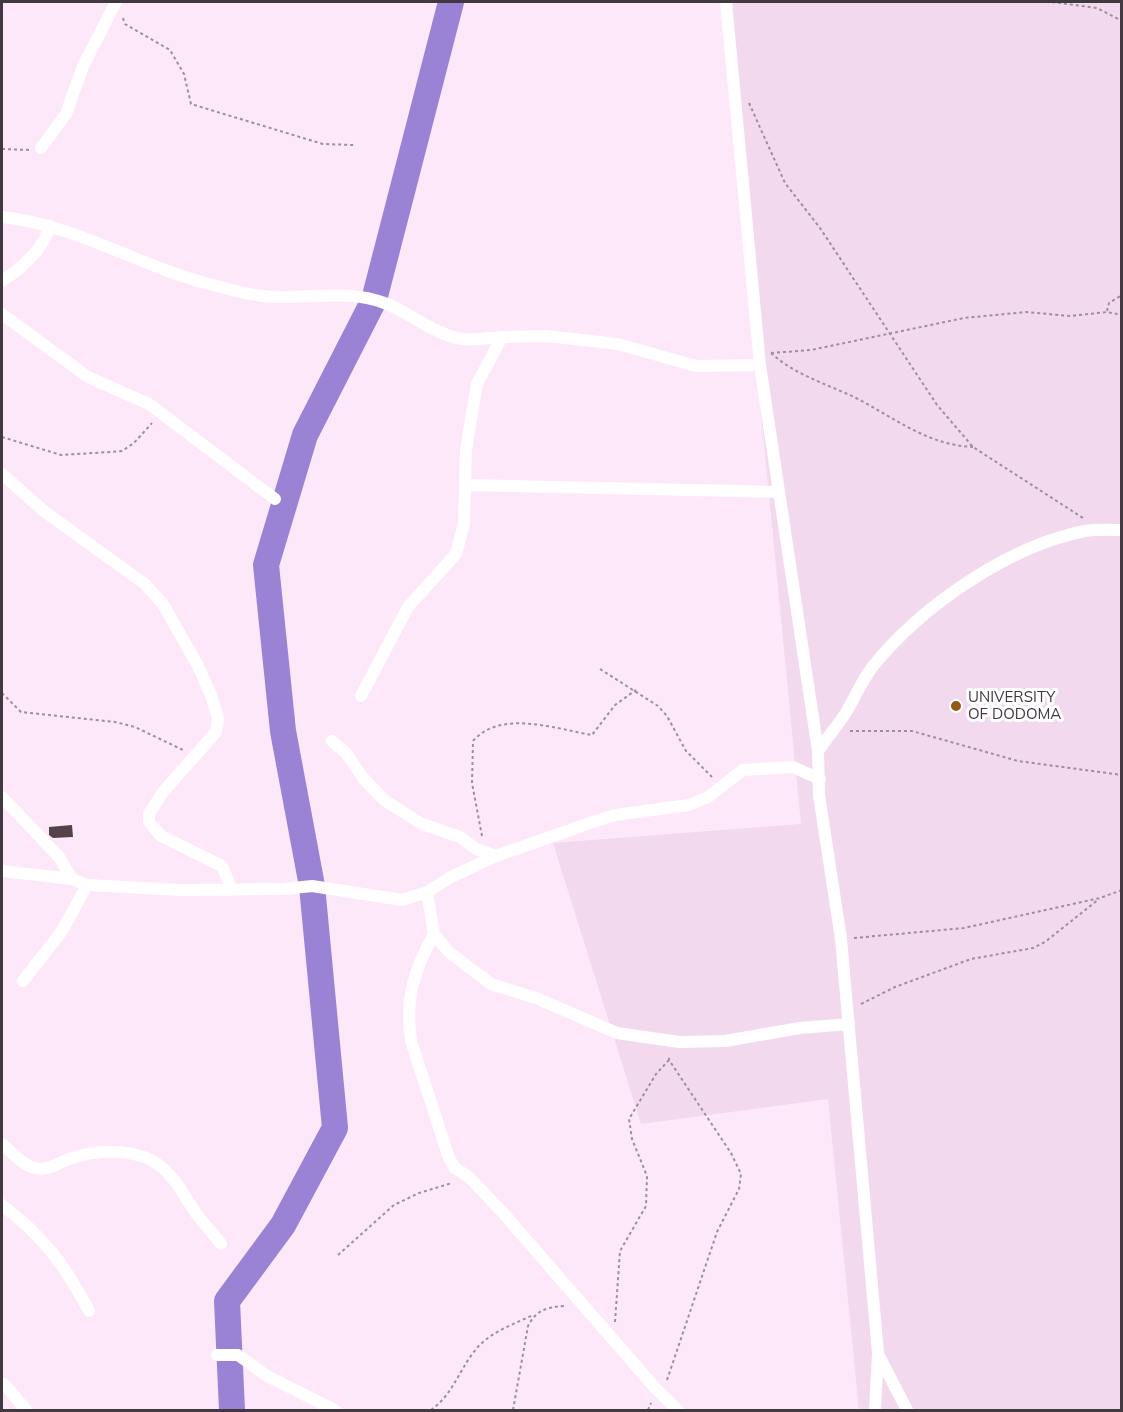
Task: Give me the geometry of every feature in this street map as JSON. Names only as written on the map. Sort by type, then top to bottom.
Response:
[{"type":"street","points":[[41,148],[66,114],[82,66],[116,2]]},
{"type":"street","points":[[726,2],[760,365],[818,750],[819,795],[841,939],[878,1353],[875,1410]]},
{"type":"street","points":[[2,217],[80,234],[172,274],[261,296],[337,295],[374,300],[406,311],[452,337],[464,340],[546,336],[618,344],[696,366],[760,365]]},
{"type":"street","points":[[2,281],[32,258],[47,236],[50,226]]},
{"type":"street","points":[[2,314],[88,377],[148,404],[275,499]]},
{"type":"street","points":[[361,696],[408,607],[456,554],[464,524],[466,450],[477,384],[502,337]]},
{"type":"street","points":[[2,474],[45,512],[133,573],[163,604],[198,666],[218,718],[216,732],[209,743],[194,755],[156,802],[149,814],[149,822],[161,836],[222,866],[232,890]]},
{"type":"street","points":[[466,485],[779,492]]},
{"type":"street","points":[[818,750],[872,668],[894,643],[968,580],[1003,562],[1073,534],[1122,530]]},
{"type":"street","points":[[332,741],[346,753],[363,778],[384,800],[422,824],[460,837],[482,851],[496,856]]},
{"type":"street","points":[[2,871],[72,879],[87,885],[178,890],[312,886],[402,900],[427,892],[451,877],[496,856],[615,815],[689,805],[708,797],[743,770],[793,767],[820,778]]},
{"type":"street","points":[[2,798],[59,857],[72,879]]},
{"type":"street","points":[[23,981],[62,931],[87,885]]},
{"type":"street","points":[[427,892],[434,933],[449,952],[491,984],[536,998],[617,1033],[668,1040],[725,1041],[848,1017]]},
{"type":"street","points":[[434,933],[417,965],[409,1003],[408,1022],[411,1041],[449,1158],[456,1168],[469,1177],[661,1395],[678,1410]]},
{"type":"street","points":[[2,1144],[28,1166],[37,1169],[48,1169],[88,1154],[141,1155],[157,1163],[175,1178],[195,1211],[221,1244]]},
{"type":"street","points":[[2,1205],[30,1227],[55,1252],[89,1311]]},
{"type":"street","points":[[878,1353],[907,1410]]},
{"type":"street","points":[[217,1355],[233,1354],[267,1376],[335,1410]]},
{"type":"street","points":[[4,1384],[26,1410]]},
{"type":"path","points":[[116,2],[125,24],[170,50],[184,74],[191,104],[323,144],[354,146]]},
{"type":"path","points":[[1052,2],[1097,8],[1122,21]]},
{"type":"path","points":[[733,78],[754,113],[785,183],[820,228],[937,405],[973,447],[1083,519]]},
{"type":"path","points":[[2,149],[41,148]]},
{"type":"path","points":[[1107,312],[1108,303],[1122,295]]},
{"type":"path","points":[[973,447],[957,446],[915,432],[858,399],[785,366],[771,353],[811,350],[964,318],[1026,312],[1070,316],[1107,312],[1122,315]]},
{"type":"path","points":[[2,437],[61,456],[122,451],[134,443],[160,414]]},
{"type":"path","points":[[600,669],[658,706],[667,716],[686,751],[722,784]]},
{"type":"path","points":[[482,851],[482,828],[472,783],[473,741],[479,734],[498,726],[517,724],[548,726],[592,735],[615,705],[636,690]]},
{"type":"path","points":[[2,693],[21,712],[88,718],[135,727],[194,755]]},
{"type":"path","points":[[832,731],[886,729],[912,731],[1018,761],[1122,775]]},
{"type":"path","points":[[841,939],[955,929],[1100,898],[1122,890]]},
{"type":"path","points":[[848,1017],[895,987],[971,959],[1033,948],[1045,942],[1100,898]]},
{"type":"path","points":[[661,1395],[717,1232],[739,1189],[741,1174],[730,1153],[669,1060],[668,1040]]},
{"type":"path","points":[[620,1347],[614,1315],[619,1288],[618,1263],[620,1251],[645,1206],[647,1176],[632,1139],[629,1119],[656,1074],[669,1060]]},
{"type":"path","points":[[338,1255],[394,1205],[419,1193],[469,1177]]},
{"type":"path","points":[[431,1410],[447,1397],[474,1352],[489,1337],[554,1306],[583,1305]]},
{"type":"path","points":[[513,1410],[528,1326],[533,1315]]},
{"type":"shaded area","name":"UNIVERSITY OF DODOMA","points":[[721,2],[1121,2],[1121,1410],[859,1410],[828,1099],[641,1124],[553,843],[801,824]]},
{"type":"building","points":[[72,825],[73,837],[53,838],[49,835],[49,827]]},
{"type":"waterway","points":[[232,1410],[227,1301],[283,1225],[335,1128],[312,886],[283,731],[266,565],[305,435],[374,300],[451,2]]},
{"type":"place","name":"UNIVERSITY OF DODOMA","points":[[956,706]]}]
